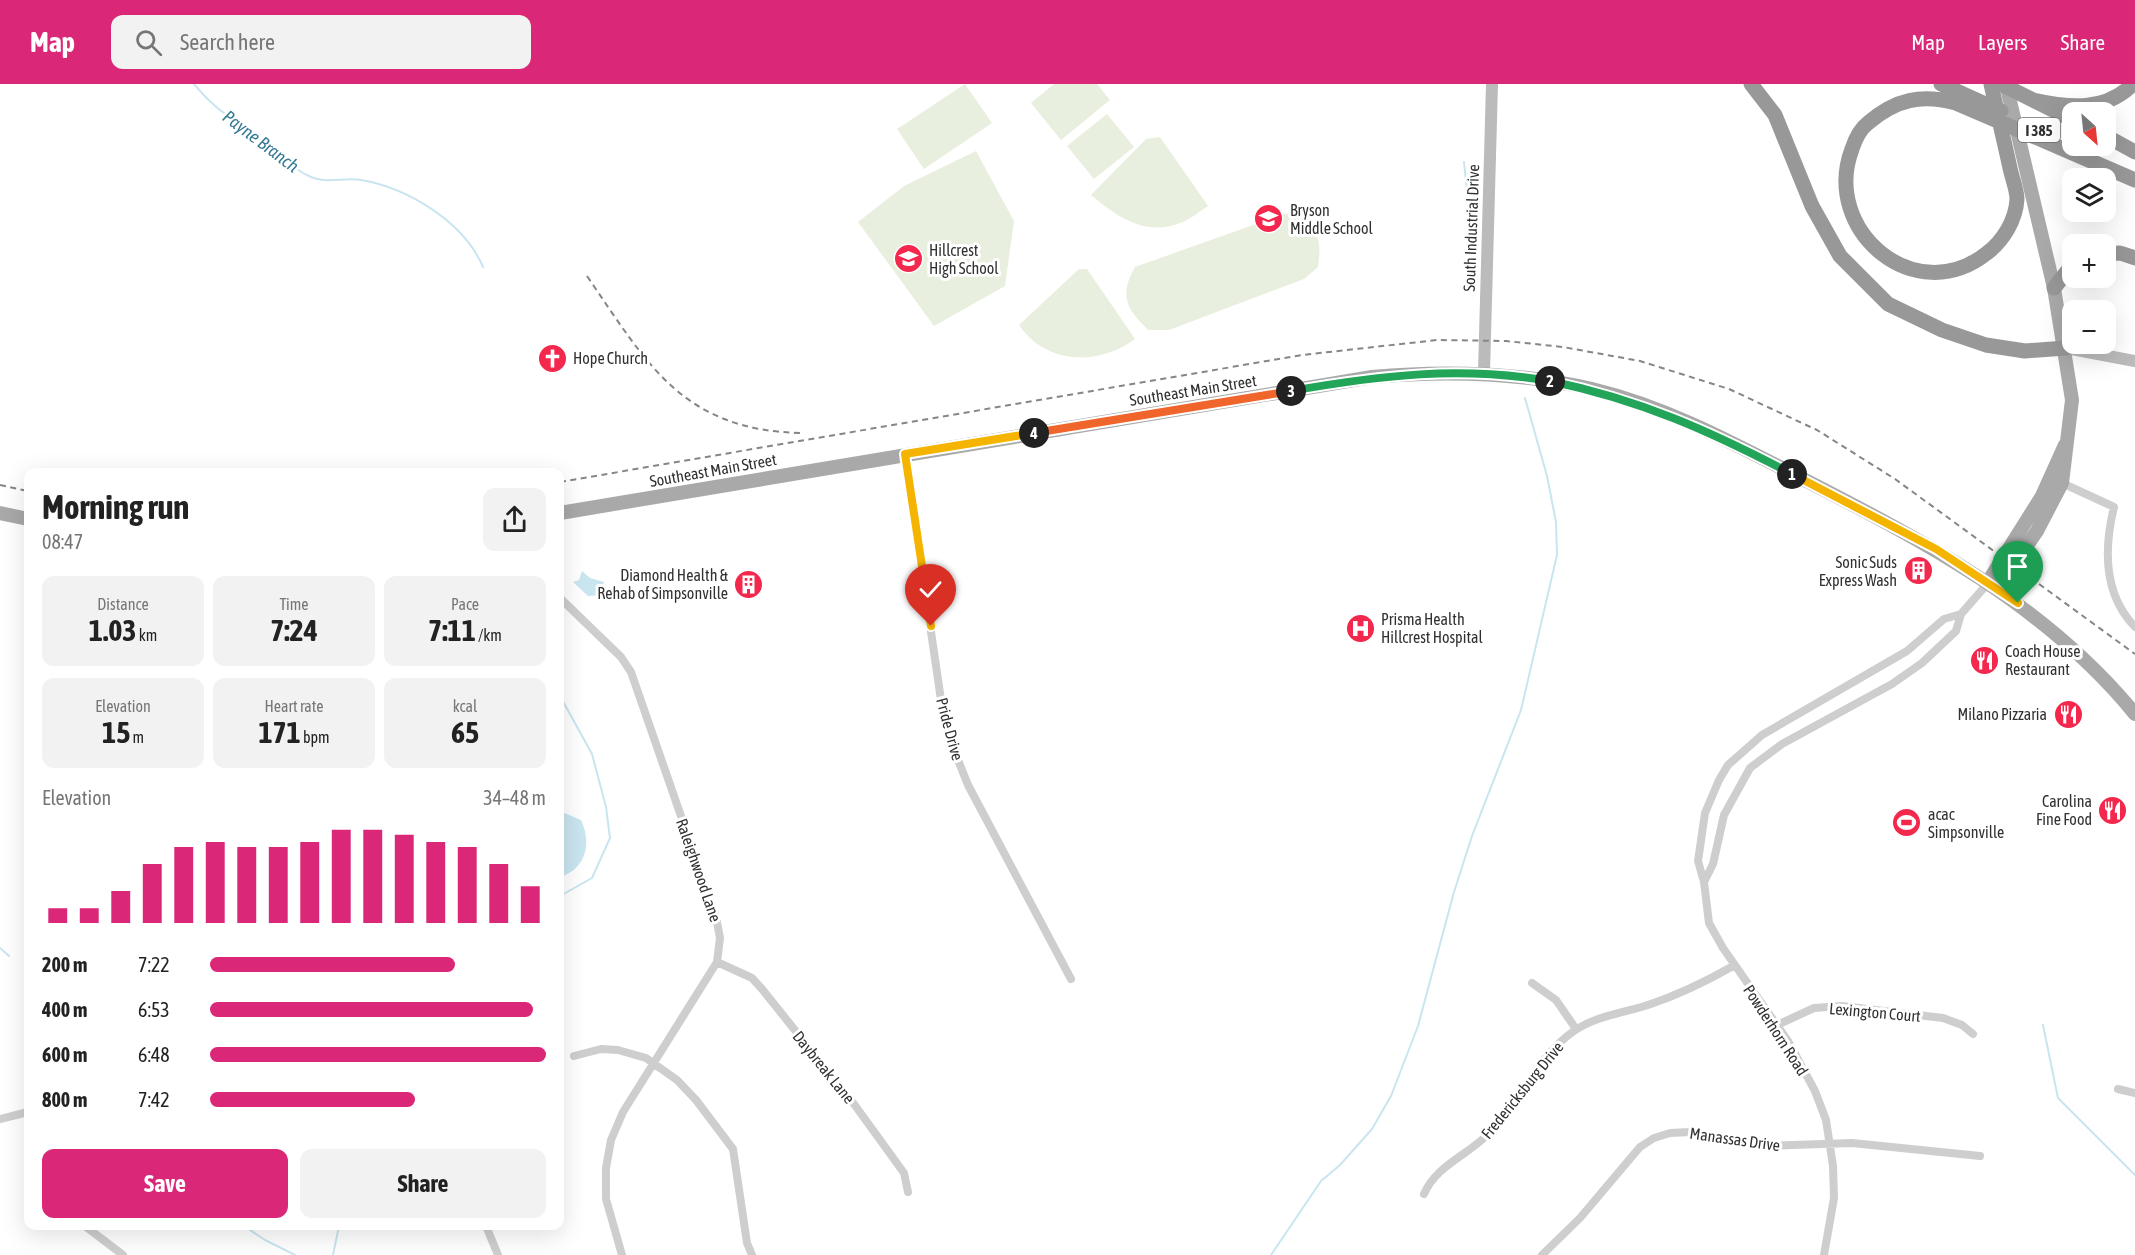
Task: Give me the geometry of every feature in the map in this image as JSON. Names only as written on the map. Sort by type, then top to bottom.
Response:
[{"type":"highway","points":[[1751,84],[1775,116],[1812,206],[1840,256],[1888,304],[1942,330],[1986,345],[2025,351],[2062,348]]},
{"type":"highway","name":"I 385","points":[[1941,84],[1968,94],[2135,179]]},
{"type":"highway","points":[[1991,84],[2004,144],[2017,198],[2012,222],[1995,247],[1976,262],[1941,273],[1917,271],[1885,257],[1871,244],[1855,221],[1848,202],[1845,178],[1855,140],[1865,125],[1884,110],[1917,97],[1935,97],[1956,102],[2135,179]]},
{"type":"highway","name":"I 385","points":[[2001,84],[2062,114]]},
{"type":"highway","points":[[2033,100],[2067,107],[2090,106],[2112,100],[2133,84]]},
{"type":"highway","points":[[2116,142],[2135,152]]},
{"type":"highway","points":[[2116,254],[2135,258]]},
{"type":"highway","points":[[2054,288],[2062,278]]},
{"type":"main road","points":[[2006,84],[2062,328]]},
{"type":"main road","points":[[1989,582],[2014,564],[2037,531],[2062,483],[2066,465],[2066,443],[2072,400],[2067,354]]},
{"type":"main road","name":"Southeast Main Street","points":[[564,512],[1372,377],[1415,373],[1484,372],[1594,390],[1686,421],[1892,524],[1989,582],[2070,647],[2135,714]]},
{"type":"main road","points":[[1989,582],[2002,556],[2042,496],[2066,443]]},
{"type":"main road","points":[[0,513],[24,518]]},
{"type":"street","name":"South Industrial Drive","points":[[1484,372],[1492,84]]},
{"type":"street","points":[[2098,354],[2135,361]]},
{"type":"street","name":"Pride Drive","points":[[905,454],[942,701],[952,745],[974,795],[1071,979]]},
{"type":"street","points":[[2062,483],[2114,507],[2106,556],[2109,574],[2123,610],[2135,627]]},
{"type":"street","name":"Powderhorn Road","points":[[1704,882],[1713,864],[1724,814],[1750,768],[1782,744],[1892,684],[1920,665],[1956,631],[1961,614],[1989,582]]},
{"type":"street","name":"Raleighwood Lane","points":[[564,602],[621,657],[631,672],[716,917],[720,938],[717,962],[623,1112],[611,1140],[606,1168],[606,1199],[622,1255]]},
{"type":"street","name":"Powderhorn Road","points":[[1824,1255],[1834,1198],[1826,1120],[1815,1091],[1777,1025],[1709,923],[1704,882],[1698,861],[1705,813],[1719,780],[1739,753],[1789,718],[1907,651],[1944,619],[1961,614]]},
{"type":"street","name":"Daybreak Lane","points":[[717,962],[752,978],[762,989],[854,1104],[904,1173],[908,1192]]},
{"type":"street","name":"Fredericksburg Drive","points":[[1424,1194],[1435,1174],[1471,1150],[1498,1124],[1557,1044],[1576,1029],[1607,1016],[1667,999],[1735,965]]},
{"type":"street","points":[[1532,983],[1556,1000],[1576,1029]]},
{"type":"street","name":"Lexington Court","points":[[1777,1025],[1814,1008],[1842,1006],[1943,1018],[1962,1025],[1973,1034]]},
{"type":"street","points":[[574,1056],[601,1049],[618,1050],[654,1062],[677,1080],[696,1100],[733,1149],[747,1243],[752,1255]]},
{"type":"street","points":[[2118,1089],[2135,1093]]},
{"type":"street","points":[[0,1119],[24,1113]]},
{"type":"street","name":"Manassas Drive","points":[[1542,1255],[1580,1218],[1631,1155],[1654,1138],[1670,1133],[1690,1132],[1766,1146],[1830,1144],[1899,1146],[1980,1156]]},
{"type":"street","points":[[91,1230],[123,1255]]},
{"type":"street","points":[[488,1230],[498,1255]]},
{"type":"green space","points":[[965,84],[992,123],[924,169],[897,129]]},
{"type":"green space","points":[[1054,84],[1097,84],[1110,100],[1061,140],[1031,103]]},
{"type":"green space","points":[[1107,114],[1134,147],[1094,179],[1067,146]]},
{"type":"green space","points":[[1160,137],[1208,206],[1183,222],[1167,227],[1143,226],[1121,217],[1091,195],[1146,139]]},
{"type":"green space","points":[[976,151],[1014,221],[1005,286],[934,326],[858,222],[904,186]]},
{"type":"green space","points":[[1295,213],[1314,231],[1319,242],[1318,267],[1304,279],[1169,330],[1148,330],[1134,315],[1126,294],[1135,267],[1284,214]]},
{"type":"green space","points":[[1079,269],[1087,269],[1135,339],[1105,354],[1074,357],[1043,348],[1019,325]]},
{"type":"water","points":[[582,571],[590,578],[604,582],[600,595],[588,596],[573,582],[579,580]]},
{"type":"water","points":[[564,813],[581,820],[586,837],[581,862],[564,875]]},
{"type":"waterway","name":"Payne Branch","points":[[194,84],[218,108],[303,173],[317,179],[355,179],[379,184],[415,199],[433,210],[463,236],[483,267]]},
{"type":"waterway","points":[[1464,162],[1473,248]]},
{"type":"waterway","points":[[1271,1255],[1321,1181],[1340,1165],[1372,1129],[1391,1096],[1418,1026],[1454,892],[1472,836],[1521,710],[1557,555],[1556,522],[1547,476],[1525,398]]},
{"type":"waterway","points":[[564,703],[592,754],[606,807],[610,838],[592,878],[564,894]]},
{"type":"waterway","points":[[0,948],[9,956]]},
{"type":"waterway","points":[[2043,1025],[2058,1098],[2135,1175]]},
{"type":"waterway","points":[[250,1230],[295,1255]]},
{"type":"waterway","points":[[333,1255],[338,1230]]},
{"type":"railway","points":[[587,276],[651,364],[673,387],[698,406],[727,420],[762,429],[803,433]]},
{"type":"railway","points":[[564,481],[1302,355],[1437,340],[1506,341],[1563,347],[1640,361],[1729,389],[1817,430],[1895,479],[2135,654]]},
{"type":"railway","points":[[0,485],[24,490]]},
{"type":"place","name":"Bryson Middle School","points":[[1269,219]]},
{"type":"place","name":"Hillcrest High School","points":[[908,259]]},
{"type":"place","name":"Hope Church","points":[[552,358]]},
{"type":"place","name":"Sonic Suds Express Wash","points":[[1918,571]]},
{"type":"place","name":"Diamond Health & Rehab of Simpsonville","points":[[749,584]]},
{"type":"place","name":"Prisma Health Hillcrest Hospital","points":[[1360,628]]},
{"type":"place","name":"Coach House Restaurant","points":[[1984,660]]},
{"type":"place","name":"Milano Pizzaria","points":[[2068,714]]},
{"type":"place","name":"Carolina Fine Food","points":[[2113,810]]},
{"type":"place","name":"acac Simpsonville","points":[[1907,823]]},
{"type":"route","points":[[931,626],[905,454],[1372,377],[1450,372],[1513,375],[1594,390],[1636,402],[1686,421],[1892,524],[1989,582],[2018,603]]}]
